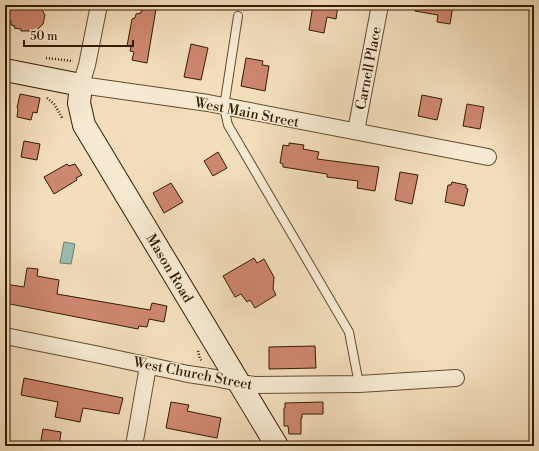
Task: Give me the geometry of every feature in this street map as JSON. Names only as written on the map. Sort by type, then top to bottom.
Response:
[{"type":"main road","name":"West Main Street","points":[[5,70],[81,85]]},
{"type":"main road","name":"Mason Road","points":[[81,85],[79,103],[84,125],[276,446]]},
{"type":"street","points":[[81,85],[87,64],[99,5]]},
{"type":"street","name":"Carnell Place","points":[[356,132],[380,5]]},
{"type":"street","name":"West Main Street","points":[[81,85],[224,107],[488,157]]},
{"type":"street","name":"West Church Street","points":[[5,336],[239,384],[262,386],[359,384],[456,378]]},
{"type":"street","points":[[134,446],[148,366]]},
{"type":"lane","points":[[238,16],[224,107],[228,125],[349,332],[359,384]]},
{"type":"path","points":[[39,57],[74,61]]},
{"type":"water","points":[[64,242],[75,244],[71,264],[60,263]]},
{"type":"building","points":[[9,5],[39,5],[45,15],[43,24],[36,31],[21,31],[21,29],[14,28],[15,26],[11,25],[11,21],[6,20]]},
{"type":"building","points":[[313,5],[338,5],[336,19],[327,17],[324,33],[309,30]]},
{"type":"building","points":[[415,5],[453,5],[450,24],[437,22],[438,15],[415,11]]},
{"type":"building","points":[[142,7],[156,9],[147,63],[132,60],[134,52],[130,51],[131,47],[127,46],[132,19],[135,18],[136,14],[141,13]]},
{"type":"building","points":[[191,44],[208,48],[201,80],[184,77]]},
{"type":"building","points":[[246,58],[263,61],[262,65],[269,66],[265,91],[241,86]]},
{"type":"building","points":[[20,94],[40,98],[37,113],[33,112],[31,120],[17,117]]},
{"type":"building","points":[[422,95],[442,99],[437,120],[418,116]]},
{"type":"building","points":[[467,104],[484,107],[480,129],[463,126]]},
{"type":"building","points":[[24,141],[40,144],[37,160],[21,157]]},
{"type":"building","points":[[289,143],[304,145],[303,149],[319,152],[317,159],[379,167],[375,191],[357,188],[358,181],[327,177],[327,174],[283,167],[283,164],[280,163],[283,145],[289,146]]},
{"type":"building","points":[[218,152],[227,168],[213,176],[204,161]]},
{"type":"building","points":[[67,164],[69,166],[75,164],[82,175],[76,178],[77,180],[54,194],[44,177]]},
{"type":"building","points":[[400,172],[418,175],[412,204],[395,200]]},
{"type":"building","points":[[452,182],[466,185],[466,188],[468,189],[464,206],[445,202],[448,185],[451,185]]},
{"type":"building","points":[[171,183],[183,202],[164,213],[153,193]]},
{"type":"building","points":[[254,258],[257,263],[264,259],[274,277],[273,289],[276,295],[255,308],[250,300],[247,302],[241,294],[235,297],[223,276]]},
{"type":"building","points":[[27,268],[38,269],[37,276],[59,280],[57,294],[150,310],[152,303],[167,306],[164,322],[149,319],[147,327],[139,326],[138,329],[5,303],[5,284],[24,287]]},
{"type":"building","points":[[315,346],[316,368],[269,369],[269,347]]},
{"type":"building","points":[[24,378],[123,398],[119,414],[83,408],[80,422],[55,417],[58,402],[21,395]]},
{"type":"building","points":[[171,402],[189,405],[187,411],[221,418],[217,438],[166,428]]},
{"type":"building","points":[[323,402],[323,414],[302,414],[301,434],[289,434],[288,426],[284,426],[285,403]]},
{"type":"building","points":[[43,429],[61,432],[59,446],[40,446]]}]
